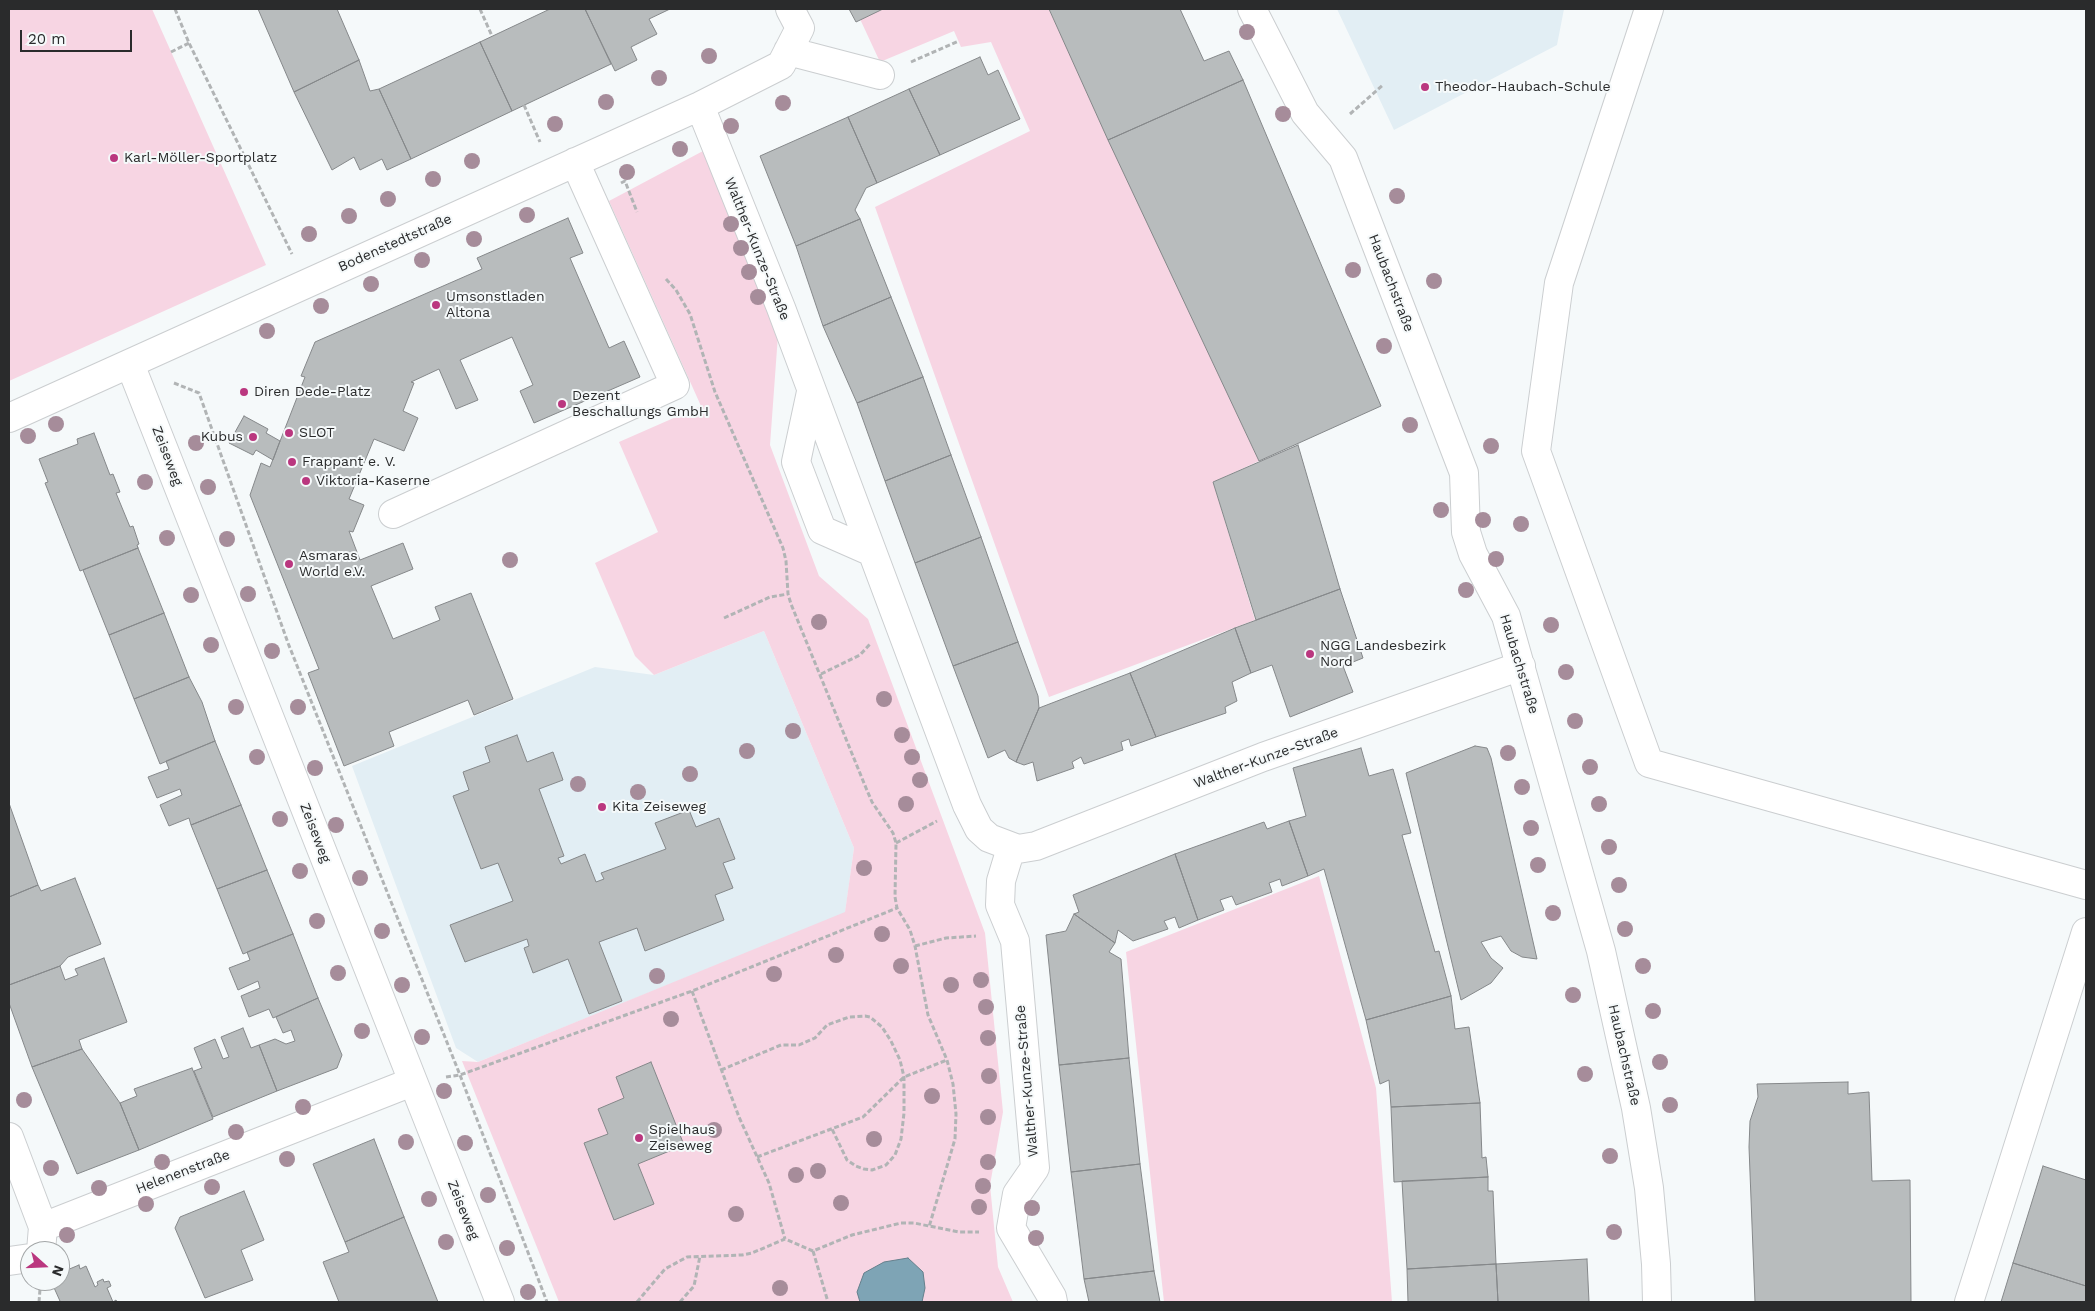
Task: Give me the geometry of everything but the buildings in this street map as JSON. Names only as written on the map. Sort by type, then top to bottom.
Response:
[{"type":"street","points":[[790,9],[800,28],[784,58],[880,76]]},
{"type":"street","name":"Haubachstraße","points":[[1252,9],[1305,113],[1343,158],[1464,473],[1466,532],[1473,554],[1506,616],[1601,951],[1636,1108],[1649,1188],[1656,1264],[1656,1302]]},
{"type":"street","points":[[1648,9],[1560,283],[1536,451],[1649,763],[2086,885]]},
{"type":"street","name":"Bodenstedtstraße","points":[[9,418],[700,106],[784,58]]},
{"type":"street","name":"Walther-Kunze-Straße","points":[[700,106],[781,308],[967,805],[979,829],[989,838],[1011,848],[1018,849],[1036,846],[1264,757],[1521,666]]},
{"type":"street","points":[[393,514],[676,386],[591,197],[564,167]]},
{"type":"street","name":"Zeiseweg","points":[[130,364],[500,1302]]},
{"type":"street","points":[[811,392],[796,462],[822,530],[872,552]]},
{"type":"street","name":"Walther-Kunze-Straße","points":[[1011,848],[1001,881],[1000,905],[1004,920],[1014,941],[1035,1168],[1017,1194],[1011,1228]]},
{"type":"street","points":[[1970,1302],[2086,932]]},
{"type":"street","name":"Helenenstraße","points":[[9,1137],[42,1239],[412,1082]]},
{"type":"street","points":[[1011,1228],[1052,1297],[1053,1302]]},
{"type":"path","points":[[174,9],[189,44],[306,283]]},
{"type":"path","points":[[480,9],[492,36]]},
{"type":"path","points":[[880,76],[959,41]]},
{"type":"path","points":[[171,52],[189,44]]},
{"type":"path","points":[[1326,136],[1383,85]]},
{"type":"path","points":[[524,105],[564,167]]},
{"type":"path","points":[[591,197],[625,181],[635,204],[638,220]]},
{"type":"path","points":[[661,272],[676,290],[690,314],[715,392],[783,548],[786,561],[788,594],[872,802],[893,833],[896,843],[897,864],[894,885],[897,908],[910,930],[915,946],[928,1015],[947,1060],[953,1084],[956,1114],[955,1139],[929,1226]]},
{"type":"path","points":[[130,364],[199,393],[288,643],[460,1075],[547,1302]]},
{"type":"path","points":[[724,618],[770,597],[788,594]]},
{"type":"path","points":[[821,674],[860,655],[870,645],[882,616],[893,608]]},
{"type":"path","points":[[896,843],[967,805]]},
{"type":"path","points":[[412,1082],[460,1075],[692,991],[897,908]]},
{"type":"path","points":[[915,946],[932,940],[976,936],[1004,920]]},
{"type":"path","points":[[692,991],[739,1116],[769,1183],[785,1239]]},
{"type":"path","points":[[721,1070],[782,1045],[799,1045],[815,1038],[827,1025],[849,1017],[865,1016],[876,1022],[891,1041],[900,1060],[904,1077],[904,1114],[901,1139],[896,1154],[886,1165],[872,1170],[856,1166],[847,1160],[832,1129]]},
{"type":"path","points":[[757,1157],[863,1117],[904,1077],[947,1060]]},
{"type":"path","points":[[637,1302],[664,1269],[687,1257],[752,1253],[785,1239],[813,1251],[852,1235],[900,1223],[959,1232],[990,1232],[1011,1228]]},
{"type":"path","points":[[813,1251],[828,1302]]},
{"type":"path","points":[[680,1302],[694,1286],[700,1256]]},
{"type":"shaded area","name":"Karl-Möller-Sportplatz","points":[[9,9],[152,9],[266,265],[9,381]]},
{"type":"shaded area","points":[[883,9],[1049,9],[1259,461],[1213,482],[1255,620],[1049,697],[875,207],[1030,131],[991,42],[961,47],[954,31],[880,62],[860,19]]},
{"type":"shaded area","name":"Theodor-Haubach-Schule","points":[[1337,9],[1564,9],[1557,45],[1394,130]]},
{"type":"shaded area","points":[[703,151],[778,335],[770,445],[819,576],[868,619],[985,933],[1003,1112],[990,1185],[998,1267],[1013,1302],[559,1302],[462,1061],[478,1062],[845,912],[854,848],[764,631],[654,675],[635,656],[595,563],[658,532],[619,442],[701,406],[609,201]]},
{"type":"shaded area","name":"Kita Zeiseweg","points":[[764,631],[854,848],[845,913],[478,1062],[456,1048],[352,766],[595,667],[654,675]]},
{"type":"shaded area","points":[[1319,876],[1376,1088],[1392,1302],[1164,1302],[1126,952]]},
{"type":"water","points":[[908,1258],[923,1272],[925,1288],[922,1302],[860,1302],[857,1292],[864,1273],[884,1262]]},
{"type":"place","name":"Theodor-Haubach-Schule","points":[[1425,87]]},
{"type":"place","name":"Karl-Möller-Sportplatz","points":[[114,158]]},
{"type":"place","name":"Umsonstladen Altona","points":[[436,305]]},
{"type":"place","name":"Diren Dede-Platz","points":[[244,392]]},
{"type":"place","name":"Dezent Beschallungs GmbH","points":[[562,404]]},
{"type":"place","name":"SLOT","points":[[289,433]]},
{"type":"place","name":"Kubus","points":[[253,437]]},
{"type":"place","name":"Frappant e. V.","points":[[292,462]]},
{"type":"place","name":"Viktoria-Kaserne","points":[[306,481]]},
{"type":"place","name":"Asmaras World e.V.","points":[[289,564]]},
{"type":"place","name":"NGG Landesbezirk Nord","points":[[1310,654]]},
{"type":"place","name":"Kita Zeiseweg","points":[[602,807]]},
{"type":"place","name":"Spielhaus Zeiseweg","points":[[639,1138]]}]
